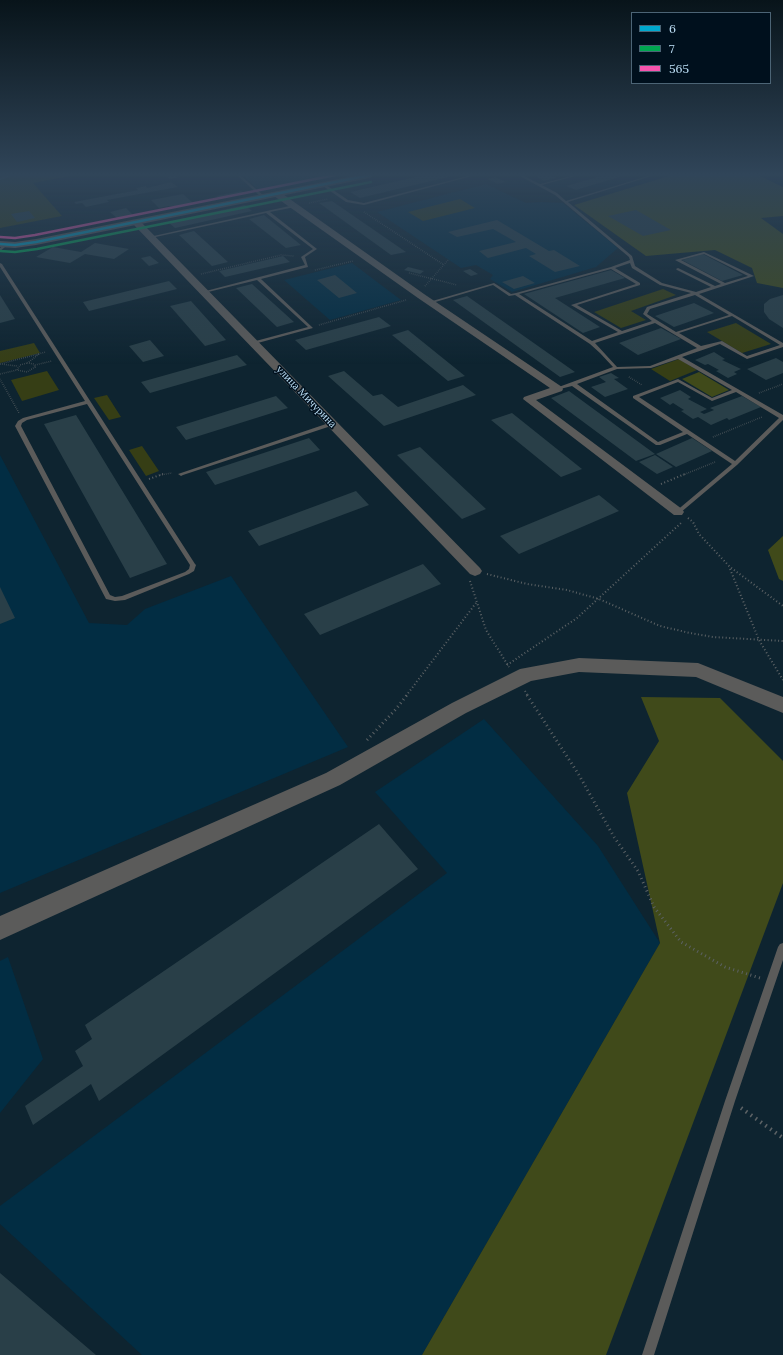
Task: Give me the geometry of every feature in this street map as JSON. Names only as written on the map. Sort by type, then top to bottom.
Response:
[{"type":"street","points":[[2,246],[56,238]]},
{"type":"street","name":"улица Мичурина","points":[[152,238],[475,571]]},
{"type":"street","points":[[340,238],[558,389]]},
{"type":"street","points":[[558,389],[528,399],[678,512]]},
{"type":"street","points":[[0,928],[80,894],[333,779],[459,708],[512,672],[527,674],[579,665],[698,670],[783,705]]},
{"type":"lane","points":[[204,292],[307,266],[303,257],[315,249],[301,238]]},
{"type":"lane","points":[[609,238],[632,257],[631,261],[633,267],[661,284],[695,293],[783,346]]},
{"type":"lane","points":[[701,348],[645,314],[648,308],[752,276],[704,252],[677,260],[724,284]]},
{"type":"lane","points":[[431,302],[494,284],[510,295],[516,294],[612,268],[631,261]]},
{"type":"lane","points":[[0,264],[193,565],[192,570],[187,573],[123,598],[115,599],[108,597],[18,426],[20,422],[88,402]]},
{"type":"lane","points":[[612,268],[639,284],[573,305],[622,333]]},
{"type":"lane","points":[[678,269],[714,287]]},
{"type":"lane","points":[[259,278],[311,328]]},
{"type":"lane","points":[[516,294],[592,344],[602,352],[616,368]]},
{"type":"lane","points":[[676,333],[732,315]]},
{"type":"lane","points":[[592,344],[655,321]]},
{"type":"lane","points":[[254,343],[311,328]]},
{"type":"lane","points":[[558,389],[616,368],[651,367],[720,342],[747,358],[783,346]]},
{"type":"lane","points":[[678,356],[783,418],[735,464],[678,512]]},
{"type":"lane","points":[[735,464],[635,397],[678,380],[712,400],[736,390]]},
{"type":"lane","points":[[573,384],[658,444],[688,432]]},
{"type":"lane","points":[[181,474],[332,424]]},
{"type":"lane","points":[[648,1355],[730,1101],[783,947]]},
{"type":"path","points":[[403,238],[444,265]]},
{"type":"path","points":[[189,277],[281,255],[303,257]]},
{"type":"path","points":[[425,287],[449,259]]},
{"type":"path","points":[[380,266],[476,289]]},
{"type":"path","points":[[311,328],[406,300]]},
{"type":"path","points":[[0,364],[46,352]]},
{"type":"path","points":[[0,364],[18,366],[29,363],[40,354]]},
{"type":"path","points":[[29,363],[35,365],[52,361]]},
{"type":"path","points":[[0,374],[17,370],[21,372],[28,372],[34,369],[35,365]]},
{"type":"path","points":[[17,370],[18,366]]},
{"type":"path","points":[[616,368],[651,391]]},
{"type":"path","points":[[0,380],[23,421]]},
{"type":"path","points":[[748,397],[783,384]]},
{"type":"path","points":[[702,442],[773,412]]},
{"type":"path","points":[[647,489],[726,458]]},
{"type":"path","points":[[160,475],[167,473]]},
{"type":"path","points":[[678,512],[694,522],[699,534],[730,567],[783,606]]},
{"type":"path","points":[[512,672],[599,599],[688,518]]},
{"type":"path","points":[[730,567],[759,640],[783,680]]},
{"type":"path","points":[[771,982],[725,967],[681,942],[654,907],[638,871],[614,837],[579,775],[486,630],[476,603],[470,580],[475,571],[527,584],[567,590],[599,599],[660,626],[713,637],[783,641]]},
{"type":"path","points":[[366,742],[396,709],[476,603]]},
{"type":"path","points":[[730,1101],[783,1138]]},
{"type":"shaded area","points":[[416,238],[606,238],[618,248],[596,267],[512,292],[490,279],[493,275],[476,265],[461,268]]},
{"type":"shaded area","points":[[352,263],[401,300],[330,320],[284,280]]},
{"type":"shaded area","points":[[0,455],[89,623],[127,625],[145,609],[231,576],[348,747],[0,893]]},
{"type":"shaded area","points":[[484,719],[598,846],[660,943],[422,1355],[142,1355],[0,1224],[0,1206],[447,873],[375,792]]},
{"type":"shaded area","points":[[8,957],[43,1059],[0,1113],[0,961]]},
{"type":"green space","points":[[621,238],[783,238],[783,288],[757,283],[752,268],[715,250],[646,256]]},
{"type":"green space","points":[[663,289],[676,295],[631,311],[646,320],[621,328],[594,312]]},
{"type":"green space","points":[[736,323],[771,344],[742,353],[707,332]]},
{"type":"green space","points":[[34,343],[40,353],[0,363],[0,351]]},
{"type":"green space","points":[[679,359],[697,370],[670,381],[651,369]]},
{"type":"green space","points":[[47,371],[59,390],[22,401],[11,380]]},
{"type":"green space","points":[[699,372],[729,390],[712,397],[682,379]]},
{"type":"green space","points":[[107,395],[121,417],[109,420],[94,398]]},
{"type":"green space","points":[[142,446],[159,471],[146,476],[129,450]]},
{"type":"green space","points":[[783,536],[783,581],[779,579],[768,550]]},
{"type":"green space","points":[[641,697],[720,698],[783,761],[783,883],[606,1355],[422,1355],[660,943],[627,793],[659,741]]},
{"type":"building","points":[[182,238],[202,238],[228,262],[212,266]]},
{"type":"building","points":[[274,238],[293,238],[301,245],[286,248]]},
{"type":"building","points":[[368,238],[386,238],[406,252],[391,255]]},
{"type":"building","points":[[509,238],[528,238],[549,251],[554,250],[580,266],[555,272],[529,256],[536,254],[526,248],[488,258],[479,251],[516,242]]},
{"type":"building","points":[[95,243],[129,249],[114,259],[85,254],[70,263],[36,257],[53,247],[81,252]]},
{"type":"building","points":[[703,254],[743,275],[722,281],[682,260]]},
{"type":"building","points":[[150,256],[159,263],[149,266],[141,258]]},
{"type":"building","points":[[283,256],[290,262],[225,277],[219,271]]},
{"type":"building","points":[[408,267],[424,271],[420,274],[404,270]]},
{"type":"building","points":[[470,269],[478,274],[471,276],[463,271]]},
{"type":"building","points":[[611,270],[625,278],[555,298],[600,327],[583,333],[524,294]]},
{"type":"building","points":[[335,275],[357,293],[339,298],[317,280]]},
{"type":"building","points":[[523,276],[535,283],[514,289],[502,282]]},
{"type":"building","points":[[169,281],[177,289],[89,311],[83,302]]},
{"type":"building","points":[[252,284],[294,322],[277,327],[236,288]]},
{"type":"building","points":[[0,295],[15,319],[0,323]]},
{"type":"building","points":[[783,295],[783,328],[769,319],[764,312],[764,304],[770,299]]},
{"type":"building","points":[[467,296],[575,372],[560,377],[453,300]]},
{"type":"building","points":[[191,301],[226,340],[205,346],[170,306]]},
{"type":"building","points":[[694,303],[714,313],[674,327],[655,316]]},
{"type":"building","points":[[379,317],[391,326],[306,350],[295,340]]},
{"type":"building","points":[[661,328],[681,339],[638,355],[619,343]]},
{"type":"building","points":[[408,330],[465,376],[448,381],[392,335]]},
{"type":"building","points":[[150,340],[164,356],[143,362],[129,346]]},
{"type":"building","points":[[714,352],[725,359],[722,360],[741,369],[734,372],[737,374],[728,378],[716,371],[719,370],[708,364],[705,365],[695,360]]},
{"type":"building","points":[[237,355],[247,365],[150,393],[141,382]]},
{"type":"building","points":[[776,358],[783,362],[783,373],[766,380],[747,369]]},
{"type":"building","points":[[344,371],[373,396],[382,394],[398,407],[463,385],[476,395],[384,426],[328,376]]},
{"type":"building","points":[[611,373],[619,378],[614,379],[628,389],[605,397],[591,387],[606,382],[599,377]]},
{"type":"building","points":[[680,390],[691,397],[688,399],[707,409],[700,412],[704,414],[714,410],[710,408],[742,396],[761,407],[729,420],[727,418],[711,425],[698,417],[693,419],[681,411],[684,410],[673,403],[670,405],[660,398]]},
{"type":"building","points":[[569,391],[655,454],[636,461],[551,398]]},
{"type":"building","points":[[276,396],[288,408],[186,440],[176,427]]},
{"type":"building","points":[[512,413],[582,469],[561,477],[491,420]]},
{"type":"building","points":[[76,415],[167,564],[130,578],[44,424]]},
{"type":"building","points":[[309,438],[320,450],[215,485],[206,472]]},
{"type":"building","points":[[692,438],[712,451],[676,467],[656,454]]},
{"type":"building","points":[[420,447],[486,509],[462,519],[397,455]]},
{"type":"building","points":[[655,455],[673,467],[657,474],[639,462]]},
{"type":"building","points":[[356,491],[369,505],[259,546],[248,531]]},
{"type":"building","points":[[599,495],[619,511],[519,554],[500,536]]},
{"type":"building","points":[[423,564],[441,584],[320,635],[304,614]]},
{"type":"building","points":[[0,587],[15,618],[0,624]]},
{"type":"building","points":[[379,824],[418,869],[99,1101],[91,1084],[33,1125],[25,1106],[83,1066],[75,1051],[92,1039],[85,1025]]},
{"type":"building","points":[[0,1273],[96,1355],[0,1355]]},
{"type":"transit line","name":"6","points":[[0,244],[15,245],[55,238]]},
{"type":"transit line","name":"7","points":[[0,251],[15,252],[37,249],[91,238]]}]
